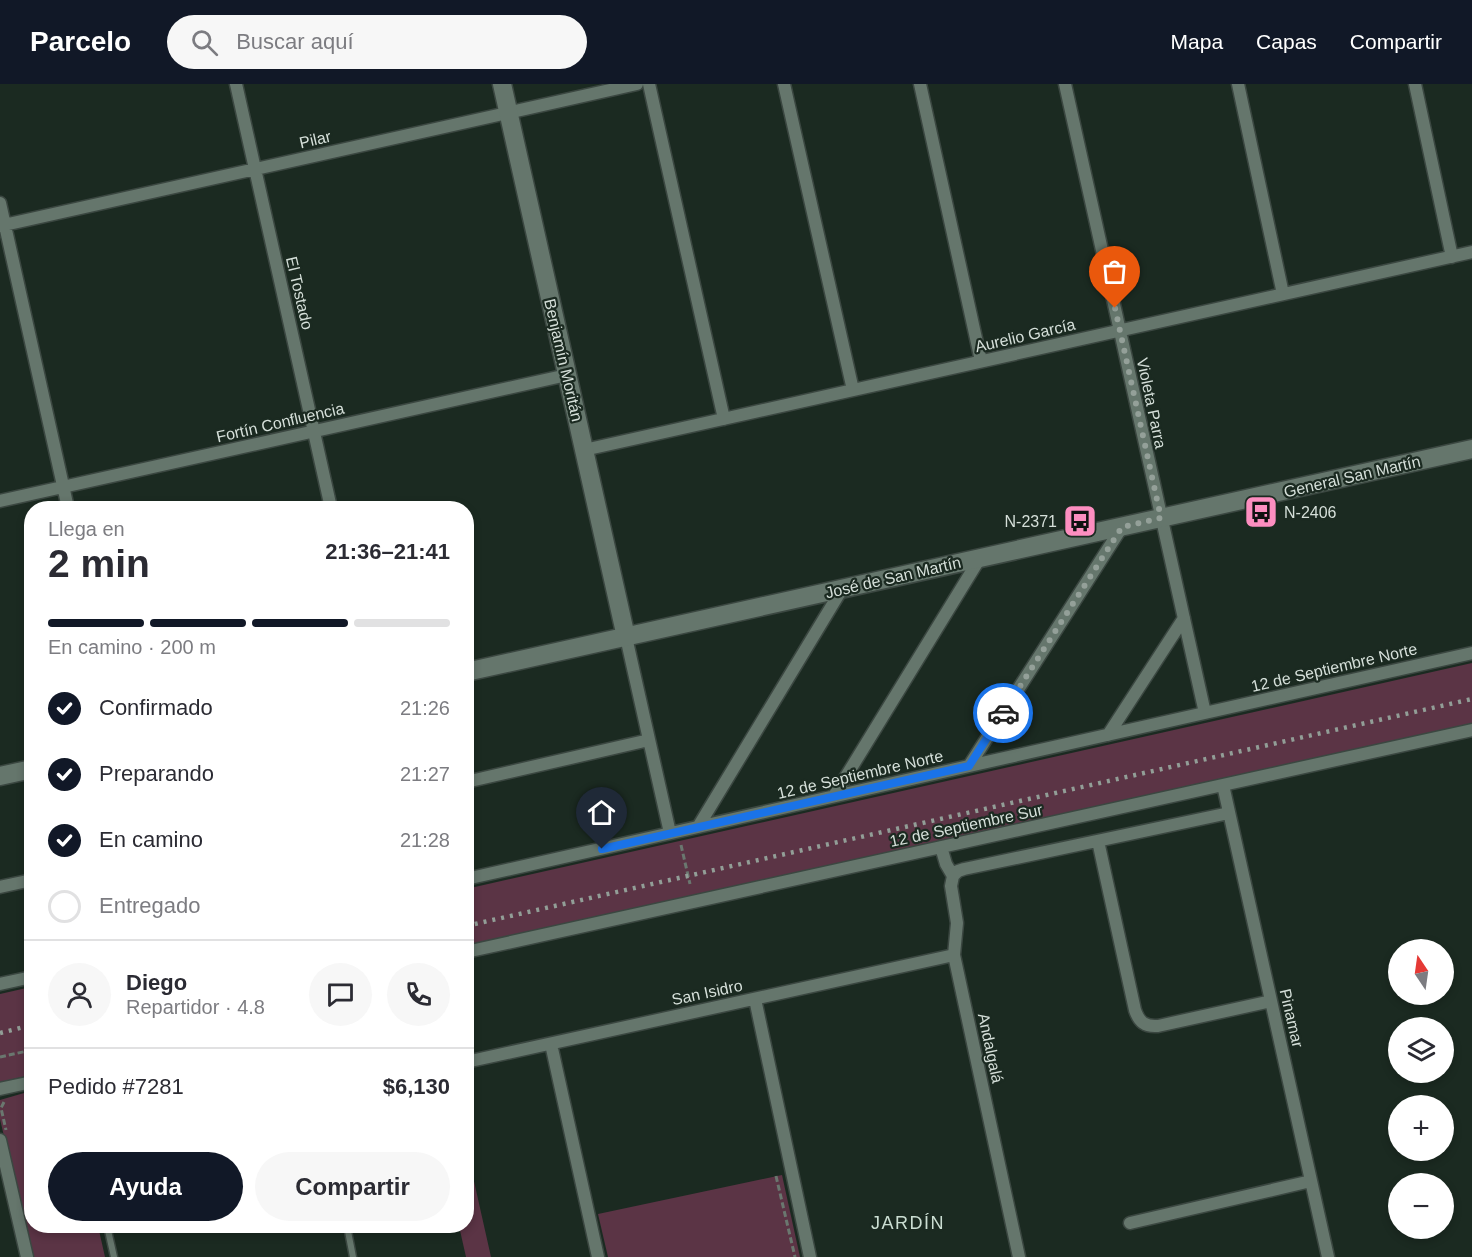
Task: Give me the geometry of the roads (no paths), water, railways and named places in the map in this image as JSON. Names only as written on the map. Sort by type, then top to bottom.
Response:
[{"type":"main road","name":"Benjamín Moritán","points":[[502,84],[626,637]]},
{"type":"main road","name":"General San Martín","points":[[1161,518],[1472,449]]},
{"type":"main road","name":"José de San Martín","points":[[626,637],[1161,518]]},
{"type":"main road","points":[[474,670],[626,637]]},
{"type":"main road","points":[[0,776],[24,771]]},
{"type":"street","name":"El Tostado","points":[[237,84],[329,501]]},
{"type":"street","name":"Pilar","points":[[2,226],[637,84]]},
{"type":"street","points":[[649,84],[724,419]]},
{"type":"street","points":[[784,84],[853,390]]},
{"type":"street","points":[[920,84],[981,361]]},
{"type":"street","name":"Violeta Parra","points":[[1065,84],[1161,518]]},
{"type":"street","points":[[1238,84],[1283,294]]},
{"type":"street","points":[[1415,84],[1452,257]]},
{"type":"street","points":[[0,203],[2,226],[66,501]]},
{"type":"street","name":"Aurelio García","points":[[584,450],[1472,252]]},
{"type":"street","name":"Fortín Confluencia","points":[[0,501],[567,375]]},
{"type":"street","points":[[1161,518],[1205,713]]},
{"type":"street","points":[[969,766],[1122,527]]},
{"type":"street","points":[[834,796],[980,558]]},
{"type":"street","points":[[698,827],[842,589]]},
{"type":"street","points":[[1108,735],[1184,618]]},
{"type":"street","points":[[626,637],[670,833]]},
{"type":"street","name":"12 de Septiembre Norte","points":[[474,877],[1472,654]]},
{"type":"street","name":"12 de Septiembre Sur","points":[[474,950],[1472,730]]},
{"type":"street","points":[[474,780],[649,740]]},
{"type":"street","name":"Pinamar","points":[[1223,785],[1328,1257]]},
{"type":"street","points":[[953,876],[961,870],[1229,813]]},
{"type":"street","points":[[1098,841],[1135,1010],[1142,1023],[1147,1026],[1158,1026],[1271,1001]]},
{"type":"street","name":"Andalgalá","points":[[941,847],[946,864],[953,876],[951,886],[957,924],[954,955],[1019,1257]]},
{"type":"street","points":[[0,887],[24,882]]},
{"type":"street","name":"San Isidro","points":[[474,1060],[954,955]]},
{"type":"street","points":[[0,984],[24,979]]},
{"type":"street","points":[[755,999],[810,1257]]},
{"type":"street","points":[[551,1044],[598,1257]]},
{"type":"street","points":[[0,1089],[24,1084]]},
{"type":"street","points":[[0,1140],[27,1257]]},
{"type":"street","points":[[1130,1223],[1311,1182]]},
{"type":"lane","points":[[109,1233],[114,1257]]},
{"type":"lane","points":[[349,1233],[354,1257]]},
{"type":"railway","points":[[474,924],[1472,699]]},
{"type":"railway","points":[[0,1033],[24,1027]]},
{"type":"place","name":"N-2406","points":[[1261,512]]},
{"type":"place","name":"N-2371","points":[[1080,521]]},
{"type":"district","name":"JARDÍN","points":[[908,1223]]}]
